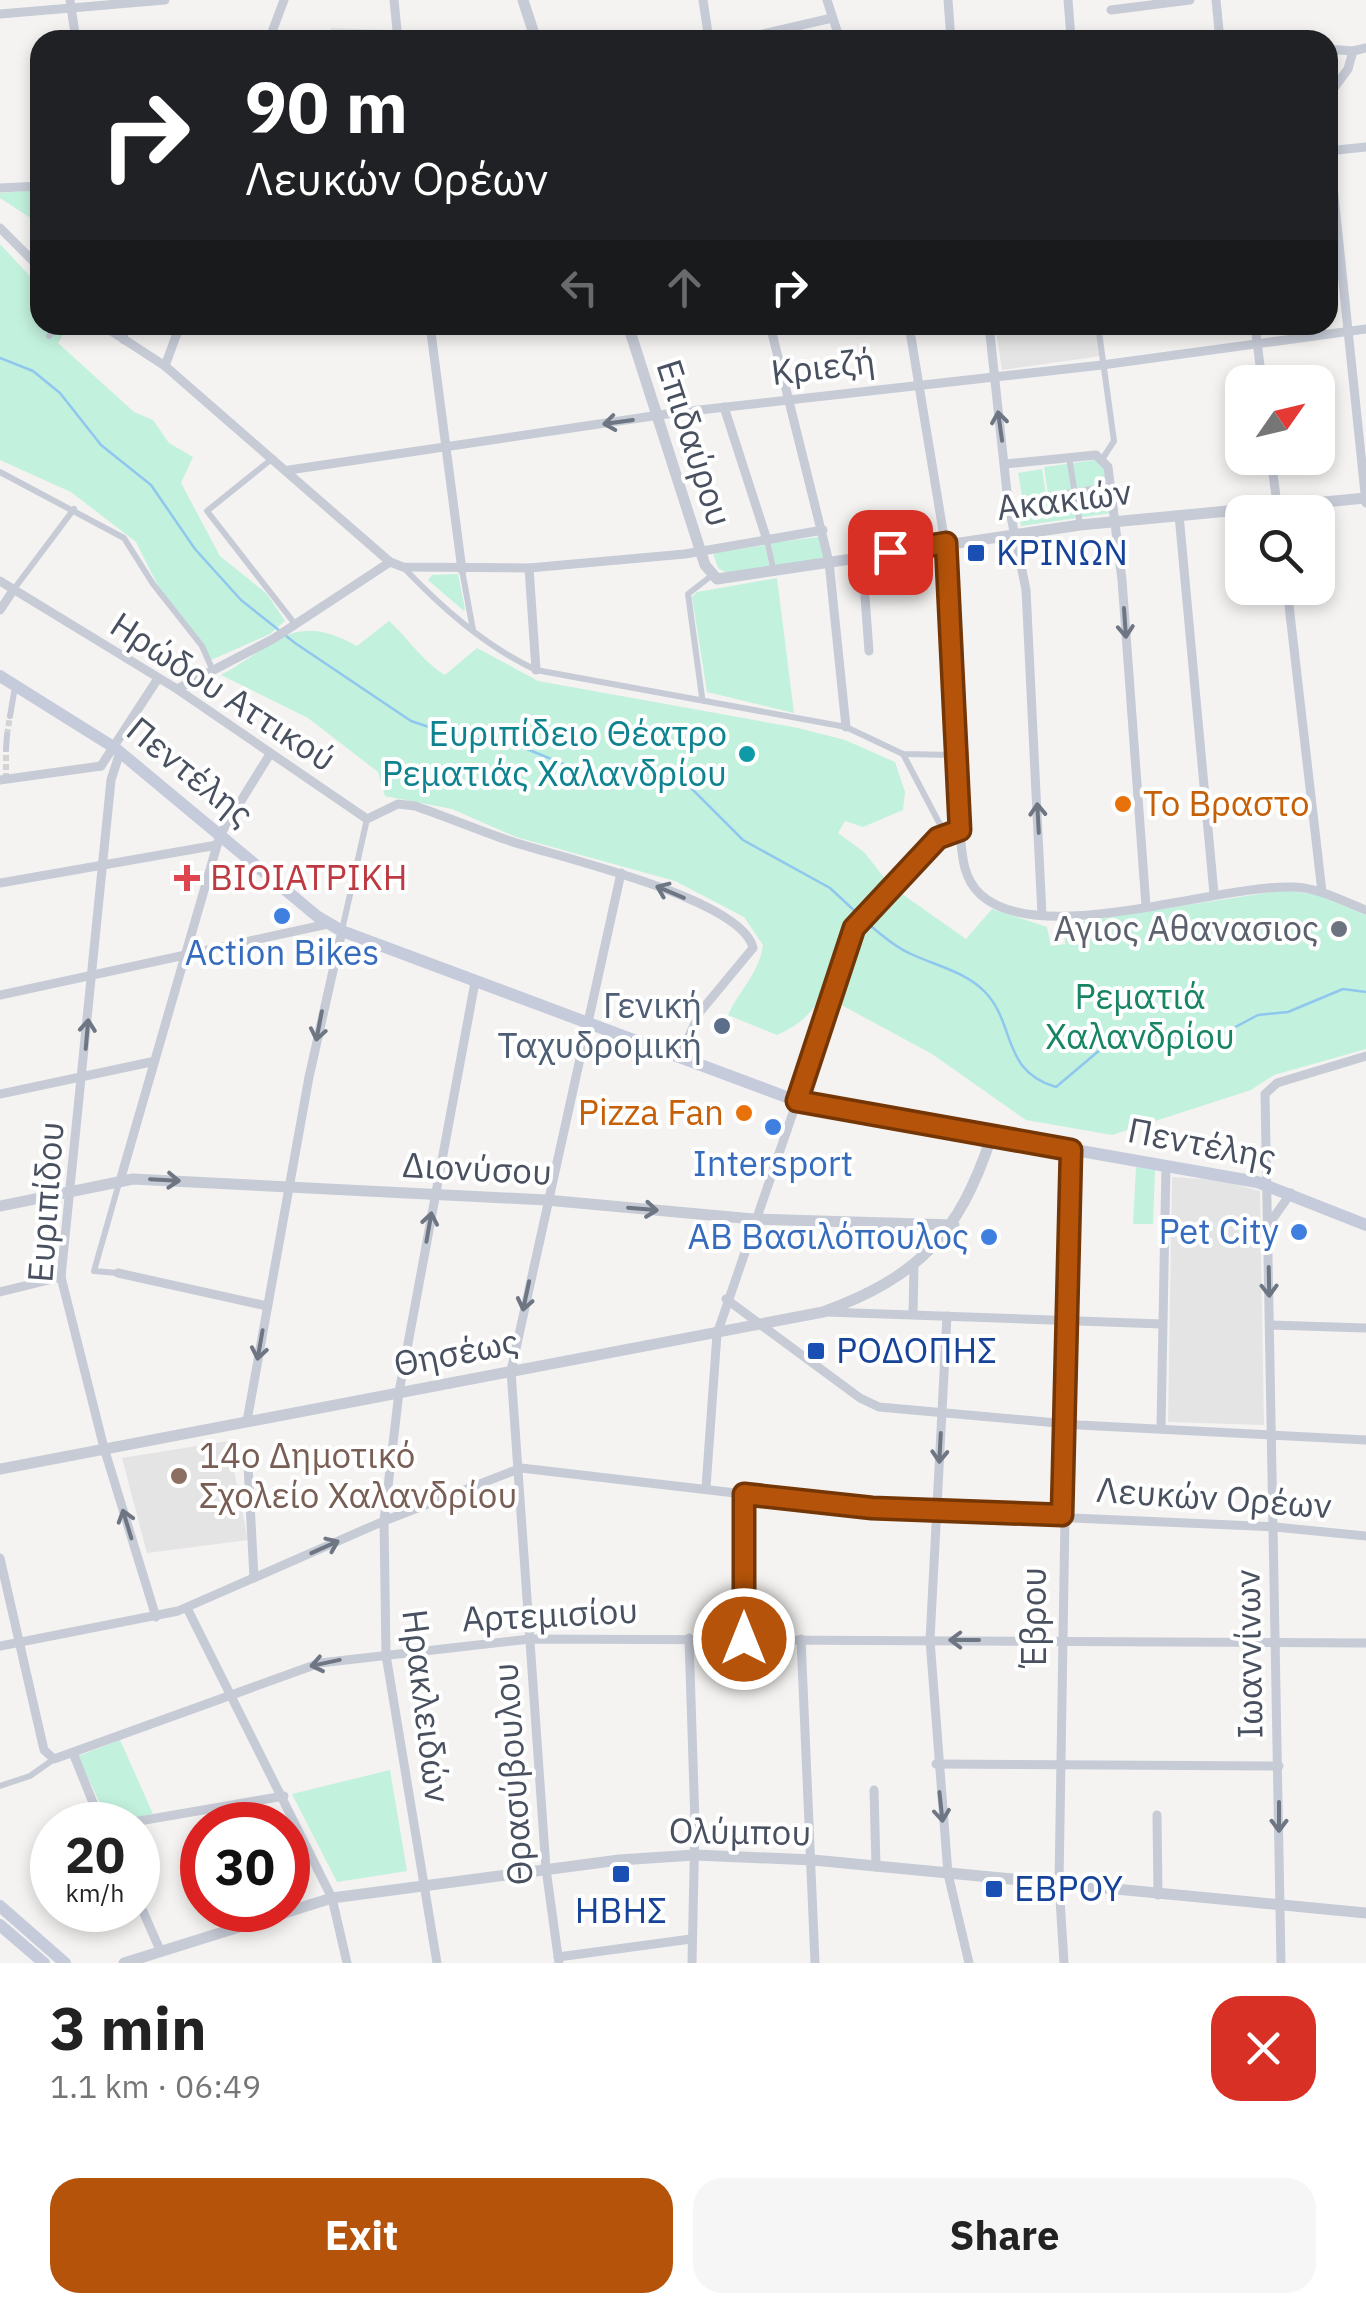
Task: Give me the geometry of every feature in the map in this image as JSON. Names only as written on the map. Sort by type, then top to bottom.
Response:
[{"type":"main road","name":"Πεντέλης","points":[[0,676],[118,750],[218,840],[342,931],[797,1101],[1267,1185],[1366,1225]]},
{"type":"main road","points":[[0,1906],[65,1963]]},
{"type":"main road","points":[[0,1924],[44,1963]]},
{"type":"street","points":[[0,14],[70,4],[165,0]]},
{"type":"street","points":[[273,30],[284,0]]},
{"type":"street","points":[[394,0],[397,30]]},
{"type":"street","points":[[523,0],[533,30]]},
{"type":"street","points":[[703,0],[708,30]]},
{"type":"street","points":[[827,0],[836,30]]},
{"type":"street","points":[[948,0],[950,30]]},
{"type":"street","points":[[1068,0],[1070,30]]},
{"type":"street","points":[[1111,10],[1190,0]]},
{"type":"street","points":[[1216,0],[1219,30]]},
{"type":"street","points":[[70,4],[74,30]]},
{"type":"street","points":[[780,30],[832,18]]},
{"type":"street","points":[[1338,50],[1366,48]]},
{"type":"street","points":[[1338,81],[1353,61],[1353,51]]},
{"type":"street","points":[[1338,150],[1366,148]]},
{"type":"street","points":[[0,188],[30,186]]},
{"type":"street","points":[[0,228],[30,258]]},
{"type":"street","points":[[1338,241],[1366,499]]},
{"type":"street","name":"Κριεζή","points":[[1338,332],[1366,329]]},
{"type":"street","points":[[117,335],[165,366],[289,470],[390,562],[403,568],[504,655],[536,670],[702,697],[846,727],[904,754],[957,755]]},
{"type":"street","points":[[123,335],[124,340]]},
{"type":"street","points":[[165,366],[176,335]]},
{"type":"street","points":[[431,335],[473,632]]},
{"type":"street","name":"Επιδαύρου","points":[[631,335],[711,576]]},
{"type":"street","points":[[772,335],[829,562],[846,727]]},
{"type":"street","points":[[911,335],[946,543],[960,830],[966,872],[978,893],[1009,910],[1090,915],[1214,894],[1294,887],[1322,892],[1366,910]]},
{"type":"street","points":[[990,335],[1005,464],[1026,590],[1042,915]]},
{"type":"street","points":[[1099,335],[1114,441],[1104,458],[1116,521],[1146,906]]},
{"type":"street","points":[[1257,335],[1260,365]]},
{"type":"street","name":"Κριεζή","points":[[289,470],[724,407],[1102,366],[1320,335]]},
{"type":"street","points":[[724,407],[774,573]]},
{"type":"street","points":[[274,457],[207,511],[292,626]]},
{"type":"street","points":[[1068,458],[1080,525]]},
{"type":"street","name":"Ακακιών","points":[[1005,464],[1104,458]]},
{"type":"street","points":[[0,472],[124,538],[153,584],[202,646],[213,672]]},
{"type":"street","points":[[1048,496],[1111,486]]},
{"type":"street","name":"Ακακιών","points":[[1335,503],[1366,499]]},
{"type":"street","points":[[0,610],[74,508]]},
{"type":"street","name":"Ακακιών","points":[[711,576],[727,580],[946,543],[1116,521],[1225,513]]},
{"type":"street","points":[[1179,515],[1214,894]]},
{"type":"street","points":[[403,568],[529,568],[701,552],[822,530]]},
{"type":"street","points":[[862,556],[869,651]]},
{"type":"street","points":[[177,689],[273,639],[390,562]]},
{"type":"street","points":[[529,568],[536,670]]},
{"type":"street","points":[[702,697],[688,594],[711,576]]},
{"type":"street","name":"Ηρώδου Αττικού","points":[[0,580],[177,689],[367,819]]},
{"type":"street","points":[[1289,605],[1322,892]]},
{"type":"street","points":[[0,780],[100,766],[118,750],[157,680]]},
{"type":"street","points":[[10,716],[16,686]]},
{"type":"street","points":[[6,749],[7,735]]},
{"type":"street","name":"Ευριπίδου","points":[[118,750],[111,780],[73,1188],[61,1277],[104,1448],[156,1617]]},
{"type":"street","points":[[267,1306],[94,1271],[218,840],[270,754]]},
{"type":"street","points":[[904,754],[945,834]]},
{"type":"street","points":[[100,766],[111,780]]},
{"type":"street","points":[[247,1421],[290,1188],[367,819],[398,804],[415,806],[512,842],[621,873],[678,894],[738,925],[752,942],[750,954],[700,1012],[679,1058]]},
{"type":"street","points":[[706,1487],[716,1334],[854,928],[945,834],[960,830]]},
{"type":"street","points":[[0,882],[105,866],[218,840]]},
{"type":"street","name":"Θρασύβουλου","points":[[558,1960],[546,1870],[521,1468],[511,1370],[621,873]]},
{"type":"street","points":[[0,996],[328,924]]},
{"type":"street","name":"Ηρακλειδών","points":[[437,1963],[386,1654],[384,1521],[400,1392],[475,982]]},
{"type":"street","name":"Ιωαννίνων","points":[[1280,1963],[1267,1089],[1366,1056]]},
{"type":"street","points":[[0,1094],[152,1062]]},
{"type":"street","name":"Θησέως","points":[[0,1469],[824,1312],[872,1292],[914,1266],[954,1225],[991,1138]]},
{"type":"street","name":"Έβρου","points":[[1064,1963],[1058,1883],[1071,1150]]},
{"type":"street","points":[[1160,1427],[1166,1166]]},
{"type":"street","name":"Διονύσου","points":[[0,1206],[120,1181],[546,1200],[753,1219],[954,1225]]},
{"type":"street","points":[[1268,1225],[1291,1194]]},
{"type":"street","points":[[912,1314],[914,1266]]},
{"type":"street","points":[[0,1292],[61,1277]]},
{"type":"street","points":[[726,1299],[868,1403],[941,1414],[1064,1424],[1366,1440]]},
{"type":"street","points":[[824,1312],[1162,1324]]},
{"type":"street","points":[[947,1316],[930,1640],[936,1764],[948,1874],[968,1963]]},
{"type":"street","points":[[1270,1325],[1366,1328]]},
{"type":"street","points":[[248,1465],[254,1578]]},
{"type":"street","points":[[0,1646],[186,1608],[384,1521],[521,1468]]},
{"type":"street","name":"Λευκών Ορέων","points":[[521,1468],[936,1511],[1275,1526],[1366,1536]]},
{"type":"street","points":[[744,1494],[744,1639]]},
{"type":"street","points":[[0,1558],[44,1750],[52,1759]]},
{"type":"street","points":[[186,1608],[332,1898],[347,1963]]},
{"type":"street","points":[[689,1638],[695,1855],[692,1963]]},
{"type":"street","name":"Αρτεμισίου","points":[[0,1786],[30,1776],[52,1759],[320,1663],[386,1654],[530,1639],[1366,1642]]},
{"type":"street","points":[[801,1639],[815,1963]]},
{"type":"street","points":[[73,1754],[93,1802]]},
{"type":"street","points":[[936,1764],[1061,1768],[1278,1766]]},
{"type":"street","points":[[874,1790],[876,1867]]},
{"type":"street","points":[[160,1817],[284,1796]]},
{"type":"street","points":[[1156,1815],[1158,1894]]},
{"type":"street","name":"Ολύμπου","points":[[124,1963],[332,1898],[695,1855],[813,1860],[1280,1908],[1366,1913]]},
{"type":"street","points":[[152,1932],[160,1950]]},
{"type":"street","points":[[558,1960],[692,1939]]},
{"type":"shaded area","points":[[997,335],[1098,335],[1101,356],[1002,370]]},
{"type":"shaded area","points":[[1172,1177],[1219,1180],[1260,1191],[1264,1425],[1168,1422]]},
{"type":"shaded area","points":[[228,1441],[248,1540],[147,1553],[122,1458]]},
{"type":"green space","points":[[30,191],[30,218],[0,198],[0,193]]},
{"type":"green space","points":[[0,244],[30,276],[30,335],[63,335],[58,343],[134,412],[153,420],[169,443],[193,457],[181,483],[220,556],[267,594],[285,621],[270,634],[211,660],[158,586],[136,542],[71,492],[0,460]]},
{"type":"green space","points":[[1102,459],[1111,513],[1021,526],[1020,519],[1051,514],[1044,467]]},
{"type":"green space","points":[[1042,469],[1049,513],[1026,517],[1018,473]]},
{"type":"green space","points":[[819,537],[824,560],[776,570],[771,543]]},
{"type":"green space","points":[[765,545],[770,570],[728,574],[718,568],[713,553]]},
{"type":"green space","points":[[458,574],[464,611],[428,580],[432,575]]},
{"type":"green space","points":[[777,578],[794,713],[707,692],[692,597],[697,592]]},
{"type":"green space","points":[[389,621],[445,675],[477,648],[538,681],[798,728],[845,740],[895,762],[905,792],[903,810],[863,827],[845,821],[838,833],[864,852],[886,880],[845,928],[823,990],[808,1014],[777,1035],[728,1015],[753,973],[763,945],[744,917],[675,881],[516,837],[452,809],[385,796],[378,772],[308,718],[221,675],[287,635],[317,631],[357,646]]},
{"type":"green space","name":"Ρεματιά Χαλανδρίου","points":[[895,889],[966,939],[992,909],[1047,927],[1051,946],[1065,944],[1064,924],[1285,890],[1318,895],[1366,915],[1366,1049],[1274,1075],[1251,1090],[1112,1135],[1026,1120],[932,1054],[832,1000],[856,937]]},
{"type":"green space","points":[[1136,1167],[1155,1170],[1153,1224],[1133,1224]]},
{"type":"green space","points":[[120,1740],[148,1802],[99,1802],[78,1756]]},
{"type":"green space","points":[[390,1770],[407,1871],[337,1882],[310,1829],[310,1802],[296,1802],[292,1794]]},
{"type":"waterway","points":[[0,358],[33,371],[60,393],[101,445],[151,485],[195,549],[241,600],[295,643],[411,721],[450,734],[517,745],[615,785],[660,778],[685,782],[743,840],[830,888],[859,915]]},
{"type":"waterway","points":[[865,921],[903,950],[977,985],[995,1005],[1011,1046],[1026,1070],[1056,1087],[1120,1033],[1211,1040],[1258,1015],[1288,1012],[1343,989],[1366,992]]},
{"type":"tunnel","points":[[7,735],[10,716]]},
{"type":"tunnel","points":[[6,749],[6,779]]},
{"type":"place","name":"ΚΡΙΝΩΝ","points":[[976,553]]},
{"type":"place","name":"Ευριπίδειο Θέατρο Ρεματιάς Χαλανδρίου","points":[[747,754]]},
{"type":"place","name":"Το Βραστο","points":[[1123,804]]},
{"type":"place","name":"ΒΙΟΙΑΤΡΙΚΗ","points":[[187,878]]},
{"type":"place","name":"Action Bikes","points":[[282,916]]},
{"type":"place","name":"Αγιος Αθανασιος","points":[[1339,929]]},
{"type":"place","name":"Γενική Ταχυδρομική","points":[[722,1026]]},
{"type":"place","name":"Pizza Fan","points":[[744,1113]]},
{"type":"place","name":"Intersport","points":[[773,1127]]},
{"type":"place","name":"Pet City","points":[[1299,1232]]},
{"type":"place","name":"ΑΒ Βασιλόπουλος","points":[[989,1237]]},
{"type":"place","name":"ΡΟΔΟΠΗΣ","points":[[816,1351]]},
{"type":"place","name":"14ο Δημοτικό Σχολείο Χαλανδρίου","points":[[179,1476]]},
{"type":"place","name":"ΗΒΗΣ","points":[[621,1874]]},
{"type":"place","name":"ΕΒΡΟΥ","points":[[994,1889]]},
{"type":"route","points":[[744,1639],[744,1494],[872,1508],[1062,1515],[1071,1150],[797,1101],[840,960],[854,928],[938,838],[960,830],[946,543],[890,552]]}]
